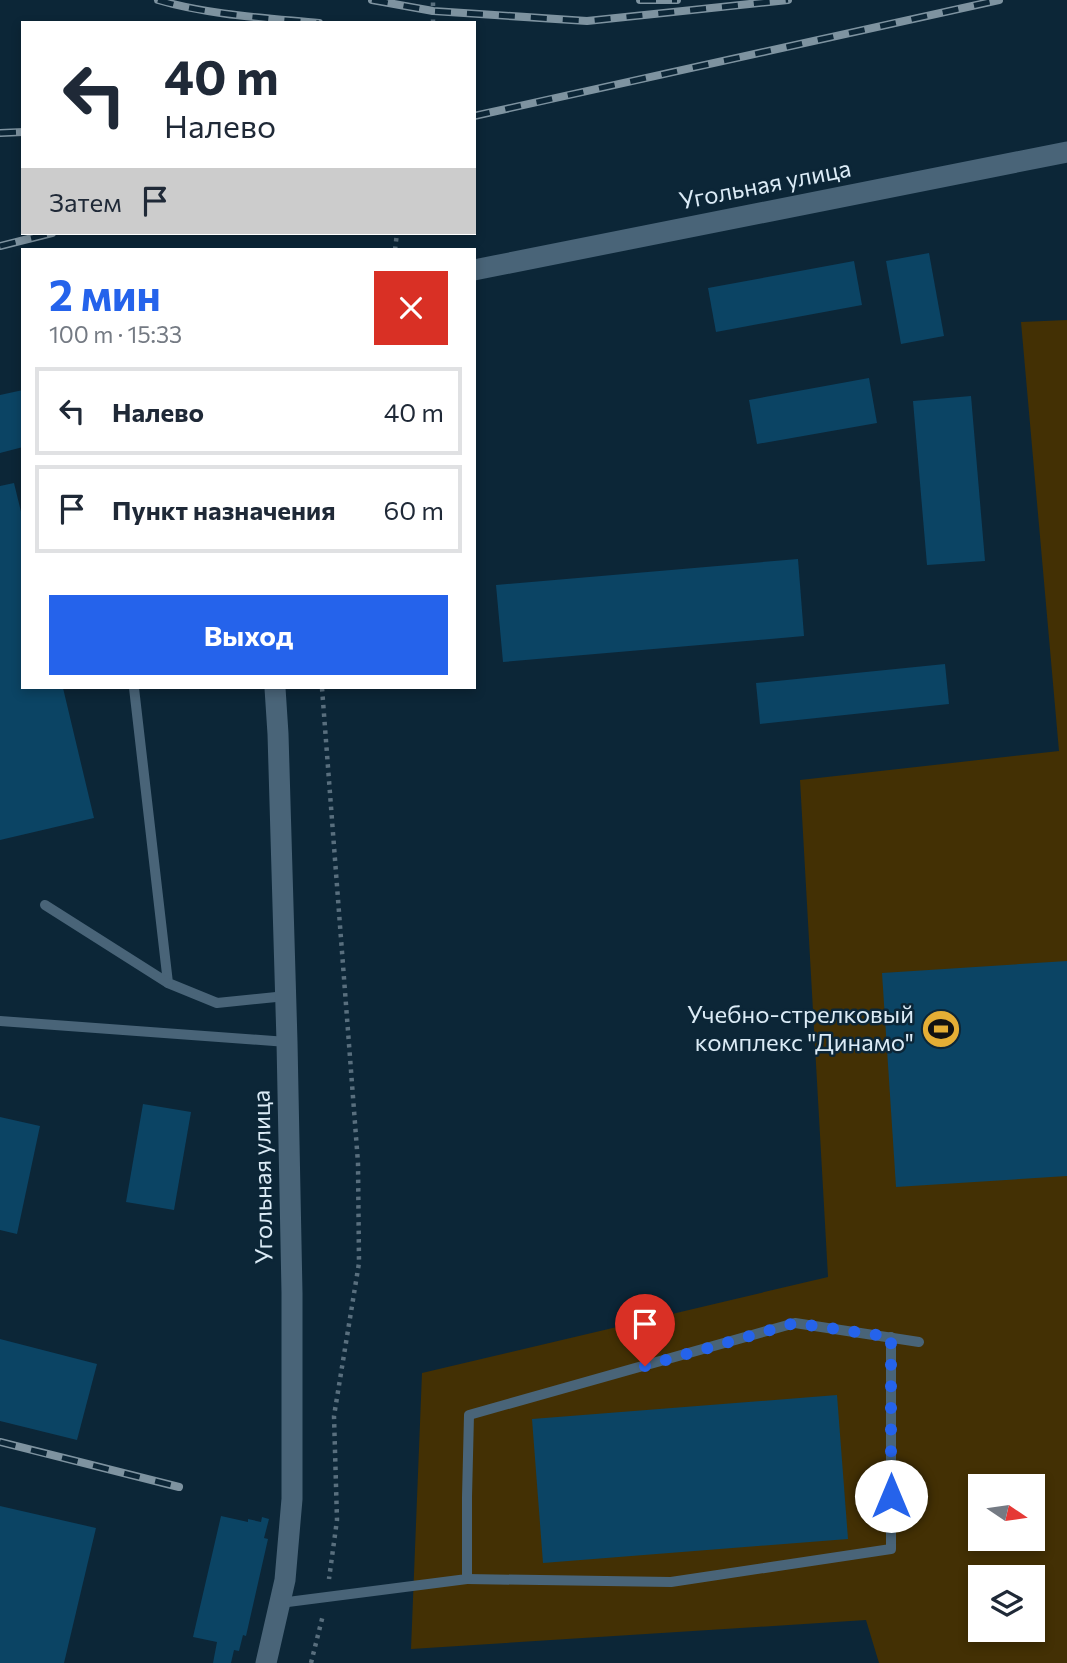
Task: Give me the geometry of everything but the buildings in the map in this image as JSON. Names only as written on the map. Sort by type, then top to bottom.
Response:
[{"type":"street","name":"Угольная улица","points":[[476,270],[1067,152]]},
{"type":"street","name":"Угольная улица","points":[[266,1663],[285,1580],[292,1499],[292,1293],[287,1042],[275,689]]},
{"type":"lane","points":[[134,689],[168,983]]},
{"type":"lane","points":[[45,905],[168,983],[217,1003],[286,996]]},
{"type":"lane","points":[[0,1021],[287,1042]]},
{"type":"lane","points":[[467,1579],[469,1415],[795,1323],[919,1342]]},
{"type":"lane","points":[[281,1603],[467,1579],[671,1582],[891,1549],[891,1337]]},
{"type":"path","points":[[433,0],[433,21]]},
{"type":"path","points":[[311,1663],[327,1597],[337,1520],[334,1416],[359,1263],[358,1163],[322,689]]},
{"type":"shaded area","name":"Учебно-стрелковый комплекс \"Динамо\"","points":[[1067,320],[1067,1663],[879,1663],[866,1620],[411,1649],[422,1373],[828,1277],[800,780],[1059,751],[1021,322]]},
{"type":"railway","points":[[158,0],[217,13],[299,21]]},
{"type":"railway","points":[[372,0],[433,11],[587,21],[788,0]]},
{"type":"railway","points":[[640,0],[677,0]]},
{"type":"railway","points":[[476,116],[999,0]]},
{"type":"railway","points":[[0,133],[21,132]]},
{"type":"railway","points":[[0,246],[44,235]]},
{"type":"railway","points":[[0,1442],[179,1487]]},
{"type":"place","name":"Учебно-стрелковый комплекс \"Динамо\"","points":[[941,1029]]},
{"type":"route","points":[[645,1366],[795,1323],[891,1337],[891,1496]]}]
